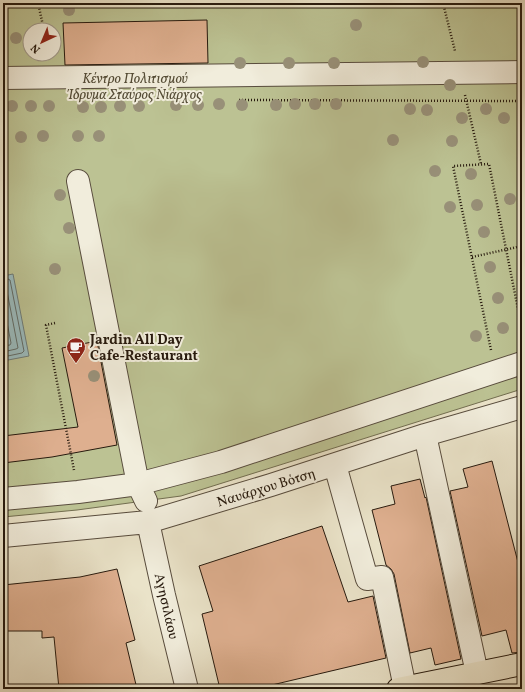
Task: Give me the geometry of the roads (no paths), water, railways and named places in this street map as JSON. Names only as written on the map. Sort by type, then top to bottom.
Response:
[{"type":"main road","points":[[402,688],[522,664]]},
{"type":"street","points":[[3,78],[458,63],[522,72]]},
{"type":"street","name":"Αγησιλάου","points":[[78,181],[144,502],[164,595],[187,689]]},
{"type":"street","points":[[3,499],[78,492],[144,502],[221,462],[522,363]]},
{"type":"street","name":"Ναυάρχου Βότση","points":[[3,536],[144,502],[335,465],[425,435],[522,407]]},
{"type":"street","points":[[425,435],[477,673]]},
{"type":"street","points":[[335,465],[367,579],[382,577],[402,688]]},
{"type":"water","points":[[13,274],[29,356],[3,361],[3,276]]},
{"type":"place","name":"Jardin All Day Cafe-Restaurant","points":[[76,364]]},
{"type":"park label","name":"Κέντρο Πολιτισμού Ίδρυμα Σταύρος Νιάρχος","points":[[135,86]]}]
